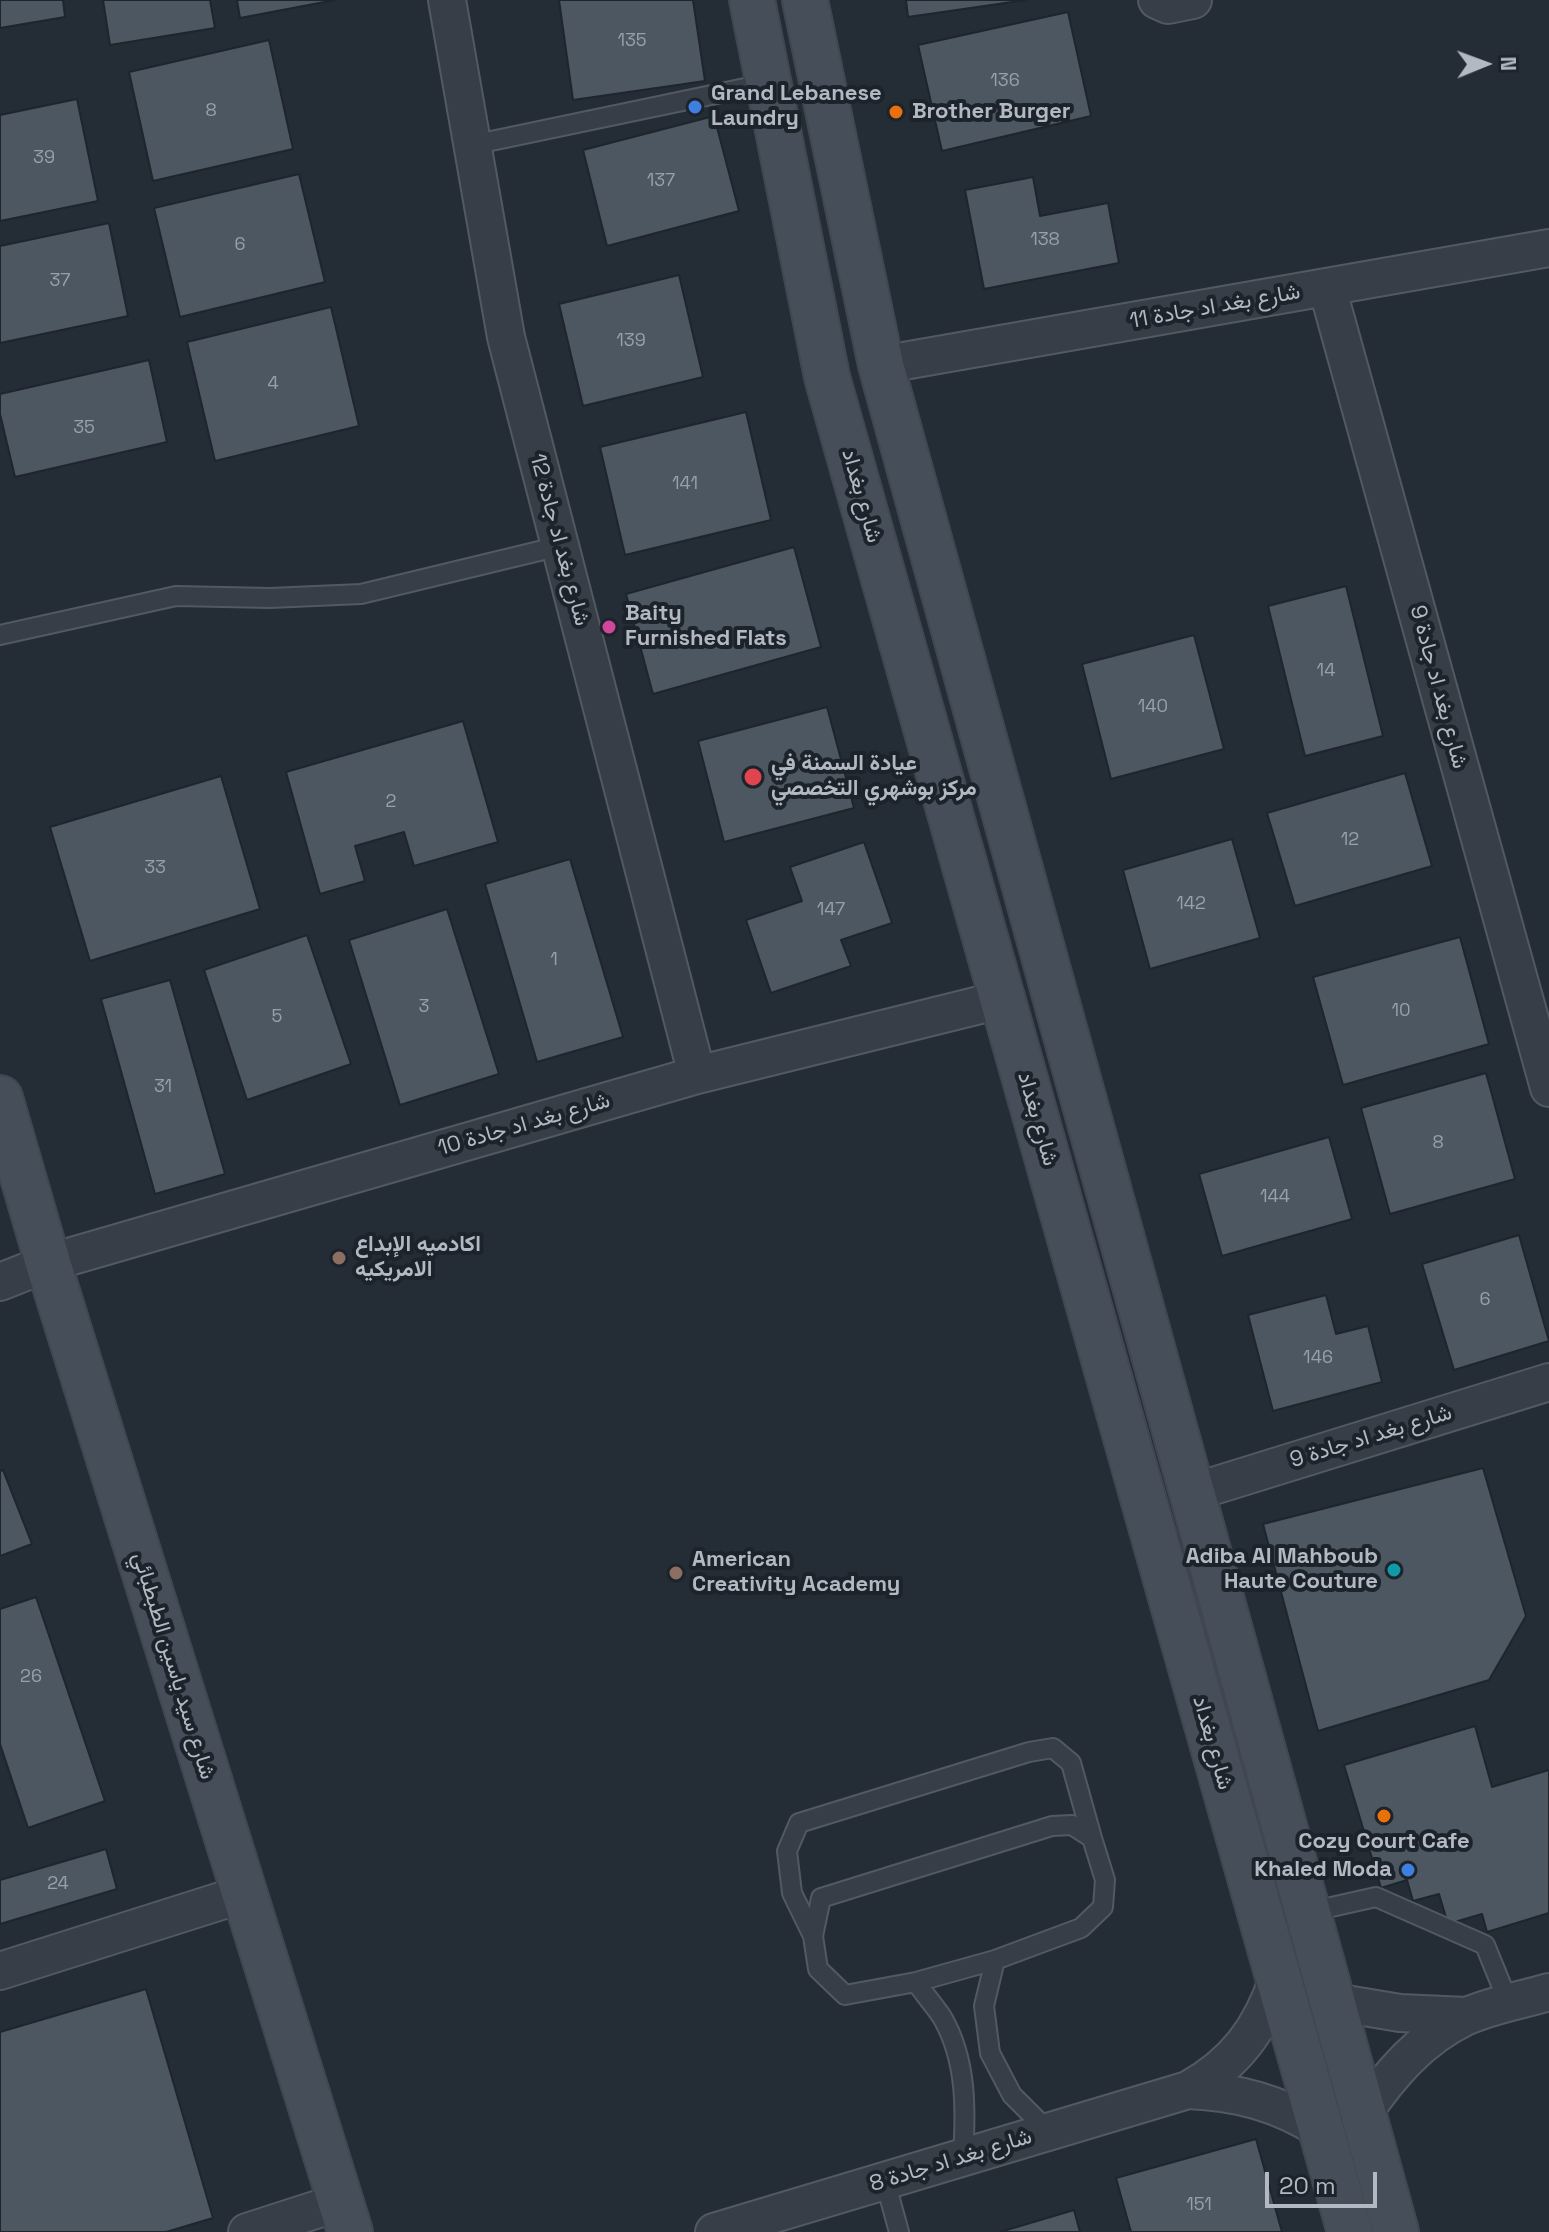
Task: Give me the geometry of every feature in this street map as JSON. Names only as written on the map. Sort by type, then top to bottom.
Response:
[{"type":"main road","name":"شارع بغداد","points":[[752,0],[827,377],[1350,2232]]},
{"type":"main road","points":[[805,0],[881,365],[1396,2232]]},
{"type":"main road","name":"شارع سيد ياسين الطبطبائي","points":[[0,1098],[48,1263],[345,2217]]},
{"type":"street","name":"شارع بغد اد جادة 12","points":[[447,0],[506,337],[697,1075]]},
{"type":"street","points":[[1157,0],[1168,5],[1193,0]]},
{"type":"street","name":"شارع بغد اد جادة 11","points":[[881,365],[1549,248]]},
{"type":"street","name":"شارع بغد اد جادة 9","points":[[1327,287],[1549,1088]]},
{"type":"street","name":"شارع بغد اد جادة 10","points":[[0,1282],[48,1263],[697,1075],[1004,999]]},
{"type":"street","name":"شارع بغد اد جادة 9","points":[[1194,1492],[1549,1382]]},
{"type":"street","points":[[0,1971],[243,1894]]},
{"type":"street","name":"شارع بغد اد جادة 8","points":[[714,2232],[1188,2090],[1229,2062],[1246,2044],[1259,2024],[1278,1978]]},
{"type":"street","points":[[1363,2114],[1383,2084],[1408,2057],[1436,2034],[1467,2016],[1549,1992]]},
{"type":"street","points":[[1334,2002],[1400,2013],[1467,2016]]},
{"type":"street","name":"شارع بغد اد جادة 8","points":[[1188,2090],[1258,2099],[1320,2129]]},
{"type":"street","points":[[247,2232],[345,2217]]},
{"type":"lane","points":[[472,145],[769,83]]},
{"type":"lane","points":[[0,635],[176,596],[270,598],[361,594],[560,546]]},
{"type":"lane","points":[[1053,1748],[1071,1763],[1092,1838],[1105,1880],[1103,1907],[1081,1928],[995,1960],[916,1982],[845,1995],[818,1969],[813,1936],[792,1893],[787,1851],[799,1823],[1029,1752],[1053,1748]]},
{"type":"lane","points":[[813,1936],[821,1898],[1052,1826],[1072,1825],[1092,1838]]},
{"type":"lane","points":[[1309,1912],[1376,1897],[1485,1945],[1509,2004]]},
{"type":"lane","points":[[995,1960],[984,2006],[990,2053],[1012,2095],[1049,2132]]},
{"type":"lane","points":[[916,1982],[943,2019],[960,2062],[967,2107],[963,2157]]},
{"type":"lane","points":[[885,2181],[899,2232]]},
{"type":"building","points":[[0,0],[63,0],[65,17],[0,28]]},
{"type":"building","points":[[103,0],[210,0],[215,28],[110,45]]},
{"type":"building","points":[[237,0],[335,0],[240,18]]},
{"type":"building","points":[[559,0],[693,0],[705,81],[573,100]]},
{"type":"building","points":[[906,0],[1026,0],[908,17]]},
{"type":"building","points":[[1068,12],[1091,116],[942,151],[918,45]]},
{"type":"building","points":[[269,40],[293,149],[153,181],[129,72]]},
{"type":"building","points":[[77,99],[98,201],[0,221],[0,115]]},
{"type":"building","points":[[714,116],[739,211],[607,246],[583,150]]},
{"type":"building","points":[[299,174],[325,282],[180,317],[154,208]]},
{"type":"building","points":[[1033,177],[1040,216],[1108,203],[1119,263],[984,289],[965,190]]},
{"type":"building","points":[[109,223],[128,316],[0,343],[0,246]]},
{"type":"building","points":[[679,275],[703,377],[583,406],[559,304]]},
{"type":"building","points":[[331,307],[359,426],[215,461],[187,342]]},
{"type":"building","points":[[149,360],[167,442],[15,477],[0,414],[0,394]]},
{"type":"building","points":[[746,412],[771,520],[625,555],[600,447]]},
{"type":"building","points":[[794,547],[821,647],[653,694],[626,594]]},
{"type":"building","points":[[1346,586],[1383,736],[1305,756],[1268,606]]},
{"type":"building","points":[[1194,635],[1224,749],[1111,779],[1082,664]]},
{"type":"building","points":[[827,707],[854,808],[724,842],[698,741]]},
{"type":"building","points":[[463,721],[498,842],[414,866],[404,832],[355,846],[365,881],[320,894],[286,772]]},
{"type":"building","points":[[1405,773],[1432,866],[1295,906],[1267,813]]},
{"type":"building","points":[[221,776],[260,909],[90,961],[50,827]]},
{"type":"building","points":[[1232,839],[1260,938],[1150,969],[1123,870]]},
{"type":"building","points":[[864,842],[892,923],[841,940],[851,966],[771,993],[746,920],[802,901],[790,867]]},
{"type":"building","points":[[570,859],[623,1037],[537,1062],[485,884]]},
{"type":"building","points":[[447,909],[499,1074],[400,1105],[349,940]]},
{"type":"building","points":[[307,935],[351,1064],[247,1100],[204,970]]},
{"type":"building","points":[[1460,937],[1489,1044],[1343,1085],[1313,977]]},
{"type":"building","points":[[170,980],[225,1174],[155,1194],[101,999]]},
{"type":"building","points":[[1486,1073],[1515,1179],[1390,1214],[1361,1108]]},
{"type":"building","points":[[1329,1137],[1352,1219],[1222,1256],[1199,1174]]},
{"type":"building","points":[[1519,1235],[1549,1341],[1454,1370],[1422,1264]]},
{"type":"building","points":[[1326,1295],[1336,1334],[1368,1326],[1382,1382],[1273,1411],[1248,1315]]},
{"type":"building","name":"Adiba Al Mahboub Haute Couture","points":[[1483,1468],[1526,1616],[1489,1680],[1318,1731],[1263,1524]]},
{"type":"building","points":[[3,1470],[32,1544],[0,1556],[0,1471]]},
{"type":"building","points":[[36,1597],[105,1801],[28,1828],[0,1744],[0,1609]]},
{"type":"building","points":[[1475,1726],[1492,1787],[1549,1770],[1549,1913],[1487,1932],[1482,1914],[1448,1924],[1439,1894],[1413,1901],[1407,1880],[1381,1888],[1344,1765]]},
{"type":"building","points":[[106,1849],[117,1889],[0,1924],[0,1880]]},
{"type":"building","points":[[146,1989],[213,2218],[166,2232],[0,2232],[0,2032]]},
{"type":"building","points":[[1256,2139],[1282,2232],[1131,2232],[1116,2178]]},
{"type":"building","points":[[1074,2210],[1080,2232],[1000,2232]]},
{"type":"place","name":"Grand Lebanese Laundry","points":[[695,107]]},
{"type":"place","name":"Brother Burger","points":[[896,112]]},
{"type":"place","name":"Baity Furnished Flats","points":[[609,627]]},
{"type":"place","name":"عيادة السمنة في مركز بوشهري التخصصي","points":[[753,777]]},
{"type":"place","name":"اكادميه الإبداع الامريكيه","points":[[339,1258]]},
{"type":"place","name":"Adiba Al Mahboub Haute Couture","points":[[1394,1570]]},
{"type":"place","name":"American Creativity Academy","points":[[676,1573]]},
{"type":"place","name":"Cozy Court Cafe","points":[[1384,1816]]},
{"type":"place","name":"Khaled Moda","points":[[1408,1870]]}]
